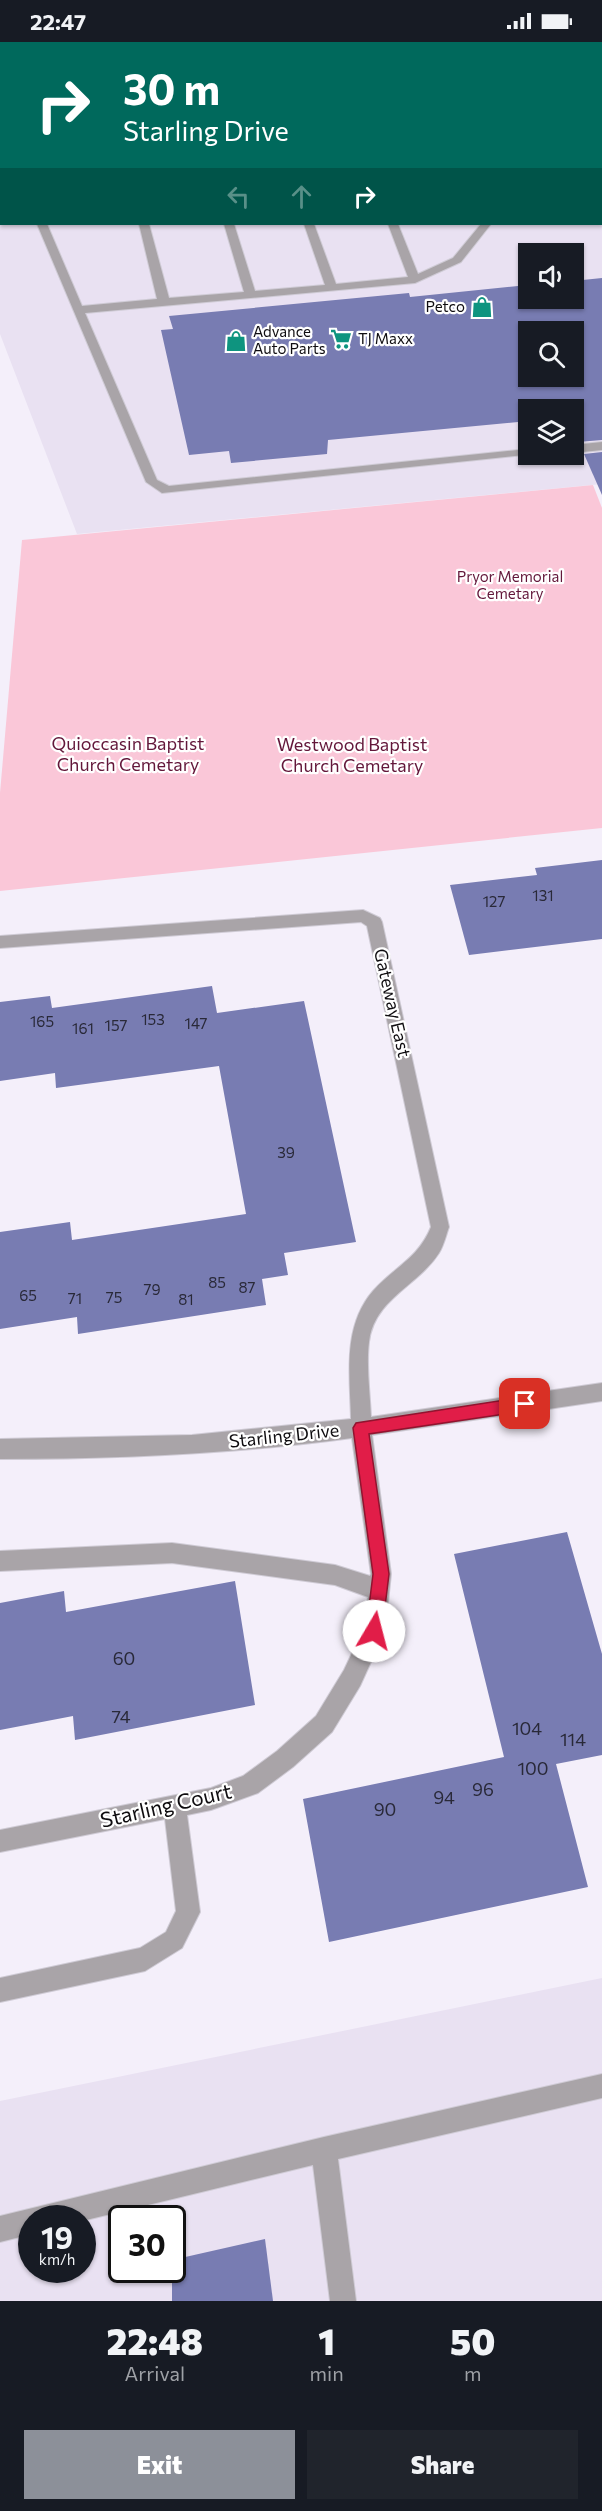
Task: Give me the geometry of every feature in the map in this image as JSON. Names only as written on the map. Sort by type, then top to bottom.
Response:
[{"type":"street","points":[[42,225],[152,482],[167,490],[518,454]]},
{"type":"street","points":[[144,225],[164,303]]},
{"type":"street","points":[[229,225],[250,295]]},
{"type":"street","points":[[309,225],[332,287]]},
{"type":"street","points":[[393,225],[415,280]]},
{"type":"street","points":[[78,310],[415,280],[457,260],[485,225]]},
{"type":"street","points":[[584,448],[602,446]]},
{"type":"street","name":"Gateway East","points":[[0,942],[363,916],[374,922],[440,1227],[432,1248],[416,1266],[380,1297],[367,1317],[359,1342],[361,1428]]},
{"type":"street","name":"Starling Drive","points":[[0,1449],[66,1450],[253,1440],[361,1428],[602,1392]]},
{"type":"street","name":"Starling Court","points":[[0,1841],[211,1799],[250,1785],[285,1759],[324,1724],[352,1678],[374,1631],[381,1574],[361,1428]]},
{"type":"street","points":[[0,1561],[172,1553],[335,1575],[379,1590]]},
{"type":"street","points":[[0,1990],[146,1959],[174,1940],[188,1912],[175,1806]]},
{"type":"street","points":[[96,2205],[602,2086]]},
{"type":"street","points":[[324,2150],[343,2301]]},
{"type":"street","points":[[0,2229],[18,2224]]},
{"type":"shaded area","points":[[0,225],[602,225],[602,484],[77,534],[0,334]]},
{"type":"shaded area","points":[[602,1978],[602,2301],[0,2301],[0,2101]]},
{"type":"green space","points":[[593,485],[602,508],[602,828],[0,891],[0,793],[22,540]]},
{"type":"building","points":[[602,278],[602,440],[584,442],[584,399],[518,399],[518,422],[328,440],[327,454],[231,463],[229,451],[189,455],[161,330],[173,329],[169,316],[409,293],[410,297],[518,286],[518,309],[584,309],[584,280]]},
{"type":"building","points":[[602,452],[602,495],[584,454]]},
{"type":"building","points":[[602,860],[602,939],[469,955],[450,885],[537,875],[535,868]]},
{"type":"building","points":[[212,986],[217,1013],[304,1001],[356,1242],[284,1253],[288,1275],[262,1279],[266,1305],[78,1334],[77,1317],[0,1329],[0,1232],[70,1222],[72,1240],[246,1214],[219,1066],[56,1088],[55,1073],[0,1081],[0,1002],[50,996],[52,1008]]},
{"type":"building","points":[[567,1532],[602,1654],[602,1755],[556,1764],[588,1887],[329,1942],[303,1799],[504,1757],[454,1554]]},
{"type":"building","points":[[235,1581],[255,1705],[75,1740],[73,1716],[0,1730],[0,1603],[64,1591],[66,1612]]},
{"type":"building","points":[[265,2239],[273,2301],[172,2301],[172,2283],[186,2283],[186,2257]]},
{"type":"place","name":"Petco","points":[[482,307]]},
{"type":"place","name":"TJ Maxx","points":[[341,339]]},
{"type":"place","name":"Advance Auto Parts","points":[[236,341]]},
{"type":"route","points":[[374,1631],[381,1574],[361,1428],[525,1404]]},
{"type":"park label","name":"Pryor Memorial Cemetary","points":[[510,586]]},
{"type":"park label","name":"Quioccasin Baptist Church Cemetary","points":[[128,754]]},
{"type":"park label","name":"Westwood Baptist Church Cemetary","points":[[352,755]]}]
